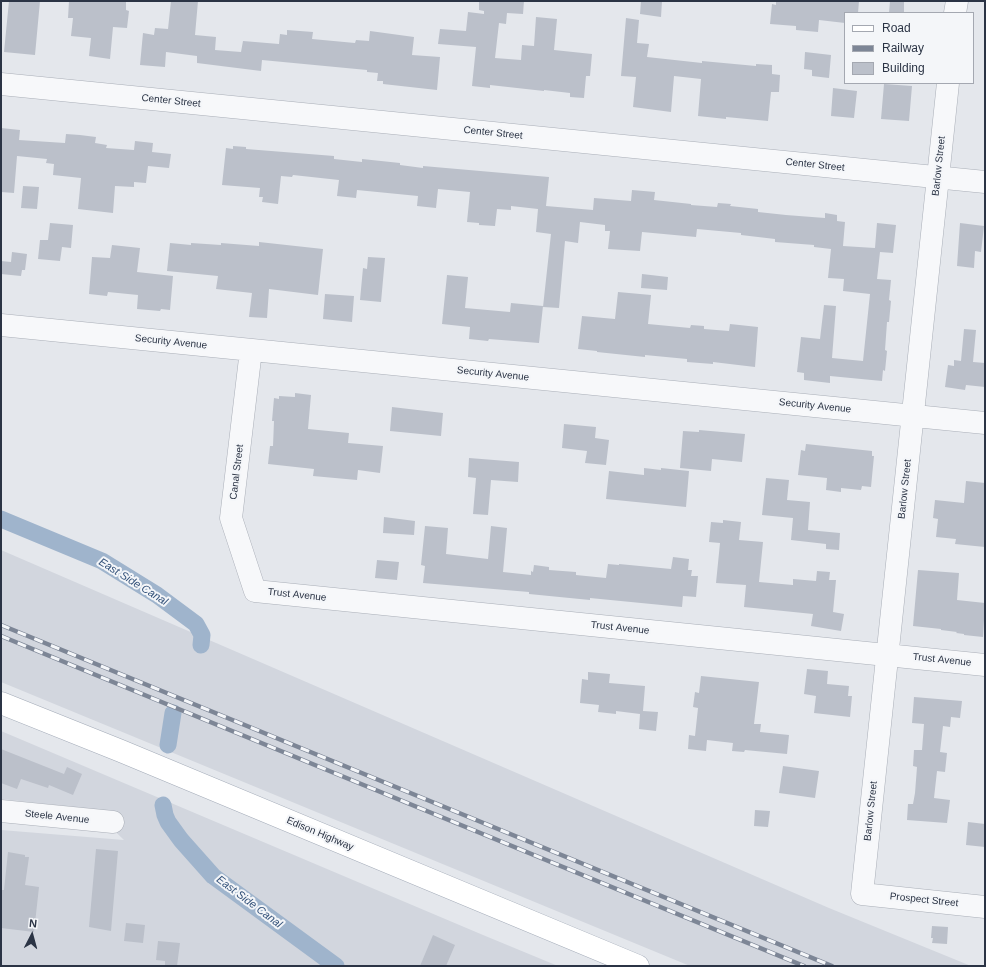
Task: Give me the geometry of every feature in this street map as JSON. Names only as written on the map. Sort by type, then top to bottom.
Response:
[{"type":"main road","name":"Edison Highway","points":[[1,703],[121,751],[638,966]]},
{"type":"street","points":[[955,12],[957,1]]},
{"type":"street","name":"Center Street","points":[[1,84],[985,182]]},
{"type":"street","name":"Barlow Street","points":[[862,894],[948,84]]},
{"type":"street","name":"Security Avenue","points":[[1,325],[985,423]]},
{"type":"street","name":"Canal Street","points":[[251,350],[231,518],[255,591]]},
{"type":"street","name":"Trust Avenue","points":[[255,591],[985,665]]},
{"type":"street","name":"Steele Avenue","points":[[1,811],[113,822]]},
{"type":"street","name":"Prospect Street","points":[[862,894],[985,906]]},
{"type":"shaded area","points":[[1,550],[829,908],[971,966],[690,966],[1,682]]},
{"type":"shaded area","points":[[1,731],[558,966],[1,966],[1,830],[124,840],[92,809],[1,799]]},
{"type":"building","points":[[9,1],[40,1],[35,55],[4,52]]},
{"type":"building","points":[[69,1],[126,1],[126,10],[129,11],[127,28],[113,27],[110,59],[89,56],[91,38],[71,36],[73,18],[68,18]]},
{"type":"building","points":[[171,1],[198,1],[195,35],[216,37],[215,50],[241,52],[243,41],[279,44],[280,34],[287,35],[287,30],[313,32],[312,39],[355,43],[356,40],[369,41],[370,31],[414,37],[412,55],[440,57],[437,90],[383,84],[383,81],[377,81],[378,73],[367,72],[367,70],[262,60],[261,71],[197,63],[197,56],[166,52],[165,67],[140,65],[143,33],[154,35],[155,28],[168,29]]},
{"type":"building","points":[[479,1],[524,1],[523,14],[507,13],[506,24],[499,23],[495,58],[521,60],[522,45],[534,46],[536,17],[557,19],[554,50],[592,54],[590,76],[586,76],[584,98],[570,97],[570,93],[544,90],[490,85],[490,88],[472,86],[476,47],[438,44],[440,29],[466,31],[468,12],[484,14],[484,11],[479,10]]},
{"type":"building","points":[[641,1],[662,1],[661,17],[640,14]]},
{"type":"building","points":[[776,1],[859,1],[858,12],[844,12],[844,23],[819,20],[818,32],[796,30],[796,26],[770,24],[772,4],[776,5]]},
{"type":"building","points":[[890,1],[904,1],[904,12],[889,12]]},
{"type":"building","points":[[626,18],[639,20],[637,43],[649,44],[647,57],[702,63],[702,61],[756,66],[756,64],[772,65],[772,74],[780,75],[779,92],[771,92],[768,121],[698,116],[701,79],[674,76],[671,112],[633,107],[636,77],[621,76]]},
{"type":"building","points":[[805,52],[831,55],[829,78],[812,76],[812,70],[804,69]]},
{"type":"building","points":[[884,84],[912,86],[909,121],[881,119]]},
{"type":"building","points":[[833,88],[857,91],[854,118],[831,116]]},
{"type":"building","points":[[1,128],[20,130],[19,140],[65,143],[66,134],[80,135],[96,137],[95,143],[107,145],[106,148],[134,150],[135,141],[153,143],[152,152],[171,154],[169,168],[148,166],[146,183],[134,182],[134,187],[115,186],[113,213],[78,209],[81,178],[53,175],[54,164],[46,163],[47,159],[17,156],[14,193],[1,192]]},
{"type":"building","points":[[233,146],[246,147],[246,149],[334,156],[334,159],[362,162],[362,159],[400,163],[400,165],[423,168],[423,166],[549,177],[546,206],[593,210],[594,198],[631,201],[632,190],[655,192],[654,200],[691,205],[717,207],[718,203],[731,204],[730,206],[758,209],[758,212],[825,218],[825,213],[837,215],[837,221],[845,222],[843,246],[875,248],[877,223],[896,225],[893,253],[880,252],[877,279],[891,280],[889,300],[891,301],[889,322],[887,322],[885,350],[887,351],[885,371],[883,370],[882,381],[830,376],[830,383],[804,380],[804,373],[797,372],[801,337],[820,339],[824,305],[836,306],[832,358],[863,361],[870,294],[843,291],[844,279],[828,278],[831,249],[814,247],[814,245],[775,242],[775,239],[741,235],[741,233],[697,229],[696,237],[642,232],[640,251],[608,249],[610,231],[605,231],[605,225],[580,222],[578,243],[565,241],[559,308],[543,307],[551,234],[536,232],[538,209],[511,206],[511,210],[497,209],[495,226],[479,225],[479,223],[467,222],[470,192],[438,189],[436,208],[417,206],[418,196],[357,190],[356,198],[337,196],[339,180],[293,175],[292,177],[281,176],[278,204],[262,202],[263,197],[259,197],[260,188],[222,185],[226,148],[233,149]]},
{"type":"building","points":[[23,186],[39,187],[37,209],[21,208]]},
{"type":"building","points":[[50,223],[73,225],[71,248],[62,247],[60,261],[38,259],[40,240],[48,240]]},
{"type":"building","points":[[960,223],[984,226],[981,252],[975,251],[974,268],[957,266]]},
{"type":"building","points":[[259,242],[323,249],[318,295],[269,289],[267,318],[249,317],[252,293],[216,289],[218,276],[167,271],[170,243],[221,245],[221,243],[259,246]]},
{"type":"building","points":[[112,245],[140,248],[137,272],[173,276],[170,310],[161,309],[160,311],[137,309],[138,295],[108,292],[107,296],[89,294],[92,257],[110,258]]},
{"type":"building","points":[[12,252],[27,254],[25,270],[22,270],[21,276],[1,274],[1,261],[11,262]]},
{"type":"building","points":[[368,257],[385,258],[381,302],[360,300],[363,268],[367,269]]},
{"type":"building","points":[[642,274],[668,277],[667,290],[641,288]]},
{"type":"building","points":[[447,275],[468,277],[465,308],[510,312],[511,303],[543,306],[539,343],[469,339],[470,327],[442,324]]},
{"type":"building","points":[[618,292],[651,295],[648,324],[690,328],[691,325],[704,326],[704,329],[729,331],[730,324],[758,327],[755,367],[713,362],[713,364],[687,362],[687,359],[645,355],[645,357],[578,349],[582,316],[615,319]]},
{"type":"building","points":[[325,294],[354,296],[352,322],[323,319]]},
{"type":"building","points":[[964,329],[976,330],[973,362],[985,363],[985,387],[966,385],[965,390],[945,387],[948,365],[954,366],[954,360],[961,361]]},
{"type":"building","points":[[295,393],[311,395],[308,429],[349,433],[348,443],[383,446],[380,473],[358,470],[357,480],[313,476],[314,469],[268,464],[270,446],[273,446],[274,421],[272,421],[274,398],[279,399],[279,396],[295,397]]},
{"type":"building","points":[[392,407],[443,413],[441,436],[390,431]]},
{"type":"building","points":[[564,424],[596,427],[595,438],[609,440],[606,465],[585,463],[587,451],[562,448]]},
{"type":"building","points":[[699,430],[745,434],[742,462],[712,459],[711,471],[680,468],[683,431],[699,432]]},
{"type":"building","points":[[806,444],[872,451],[872,456],[874,456],[871,487],[862,486],[861,490],[841,488],[841,492],[826,490],[827,478],[798,475],[801,450],[805,451]]},
{"type":"building","points":[[469,458],[519,462],[518,482],[491,480],[488,515],[473,514],[476,478],[468,477]]},
{"type":"building","points":[[644,468],[689,471],[686,507],[606,499],[609,471],[644,475]]},
{"type":"building","points":[[766,478],[789,480],[787,500],[810,502],[808,530],[840,533],[839,550],[826,549],[826,544],[791,540],[793,518],[762,515]]},
{"type":"building","points":[[966,481],[985,483],[985,547],[955,544],[956,539],[936,537],[938,519],[933,518],[935,500],[964,503]]},
{"type":"building","points":[[384,517],[415,521],[414,535],[383,533]]},
{"type":"building","points":[[723,520],[741,522],[739,540],[763,542],[759,582],[793,585],[793,579],[816,581],[817,571],[830,572],[829,580],[836,580],[833,612],[844,614],[841,631],[811,626],[813,614],[744,607],[746,585],[716,583],[720,543],[709,542],[711,522],[723,523]]},
{"type":"building","points":[[425,526],[448,528],[446,554],[488,559],[491,526],[507,528],[503,572],[531,575],[534,565],[549,567],[549,570],[576,572],[576,575],[606,578],[608,564],[671,569],[673,557],[689,559],[688,570],[692,570],[691,576],[698,576],[696,597],[683,596],[682,607],[590,598],[590,600],[529,594],[529,592],[423,583],[425,566],[421,565]]},
{"type":"building","points":[[377,560],[399,562],[397,580],[375,578]]},
{"type":"building","points":[[918,570],[959,573],[957,600],[985,603],[983,637],[964,635],[941,629],[913,626]]},
{"type":"building","points":[[807,669],[828,671],[827,684],[849,686],[848,696],[852,696],[850,717],[814,713],[816,696],[804,694]]},
{"type":"building","points":[[588,672],[610,674],[609,683],[645,686],[643,711],[658,712],[656,731],[639,729],[640,714],[616,711],[616,714],[598,712],[599,705],[580,703],[582,679],[588,680]]},
{"type":"building","points":[[701,676],[759,682],[754,724],[761,724],[760,732],[789,735],[787,754],[745,750],[744,752],[732,751],[733,743],[707,740],[706,751],[688,749],[689,735],[695,736],[698,708],[693,707],[695,692],[699,693]]},
{"type":"building","points":[[914,697],[962,701],[960,718],[951,717],[950,727],[943,726],[940,752],[947,753],[945,772],[937,771],[934,798],[950,800],[947,823],[907,820],[908,804],[913,804],[915,793],[917,767],[913,766],[914,750],[922,750],[924,724],[912,723]]},
{"type":"building","points":[[1,749],[64,774],[67,767],[82,774],[73,795],[49,785],[48,788],[21,779],[17,789],[1,783]]},
{"type":"building","points":[[783,766],[819,771],[815,798],[779,793]]},
{"type":"building","points":[[755,810],[770,811],[768,827],[754,826]]},
{"type":"building","points":[[968,822],[985,824],[985,847],[966,845]]},
{"type":"building","points":[[96,849],[118,851],[111,931],[89,927]]},
{"type":"building","points":[[8,852],[29,857],[25,885],[39,887],[34,932],[1,928],[1,899],[2,890],[4,890]]},
{"type":"building","points":[[126,923],[145,925],[143,943],[124,941]]},
{"type":"building","points":[[932,926],[948,927],[947,944],[932,943]]},
{"type":"building","points":[[433,935],[455,945],[446,966],[420,966]]},
{"type":"building","points":[[158,941],[180,943],[177,966],[165,966],[165,961],[156,960]]},
{"type":"waterway","name":"East Side Canal","points":[[1,519],[102,561],[157,595],[196,624],[202,635],[201,645]]},
{"type":"waterway","name":"East Side Canal","points":[[168,745],[173,713]]},
{"type":"waterway","name":"East Side Canal","points":[[163,805],[168,822],[181,840],[213,876],[336,966]]},
{"type":"railway","points":[[1,625],[832,966]]},
{"type":"railway","points":[[1,636],[804,966]]}]
